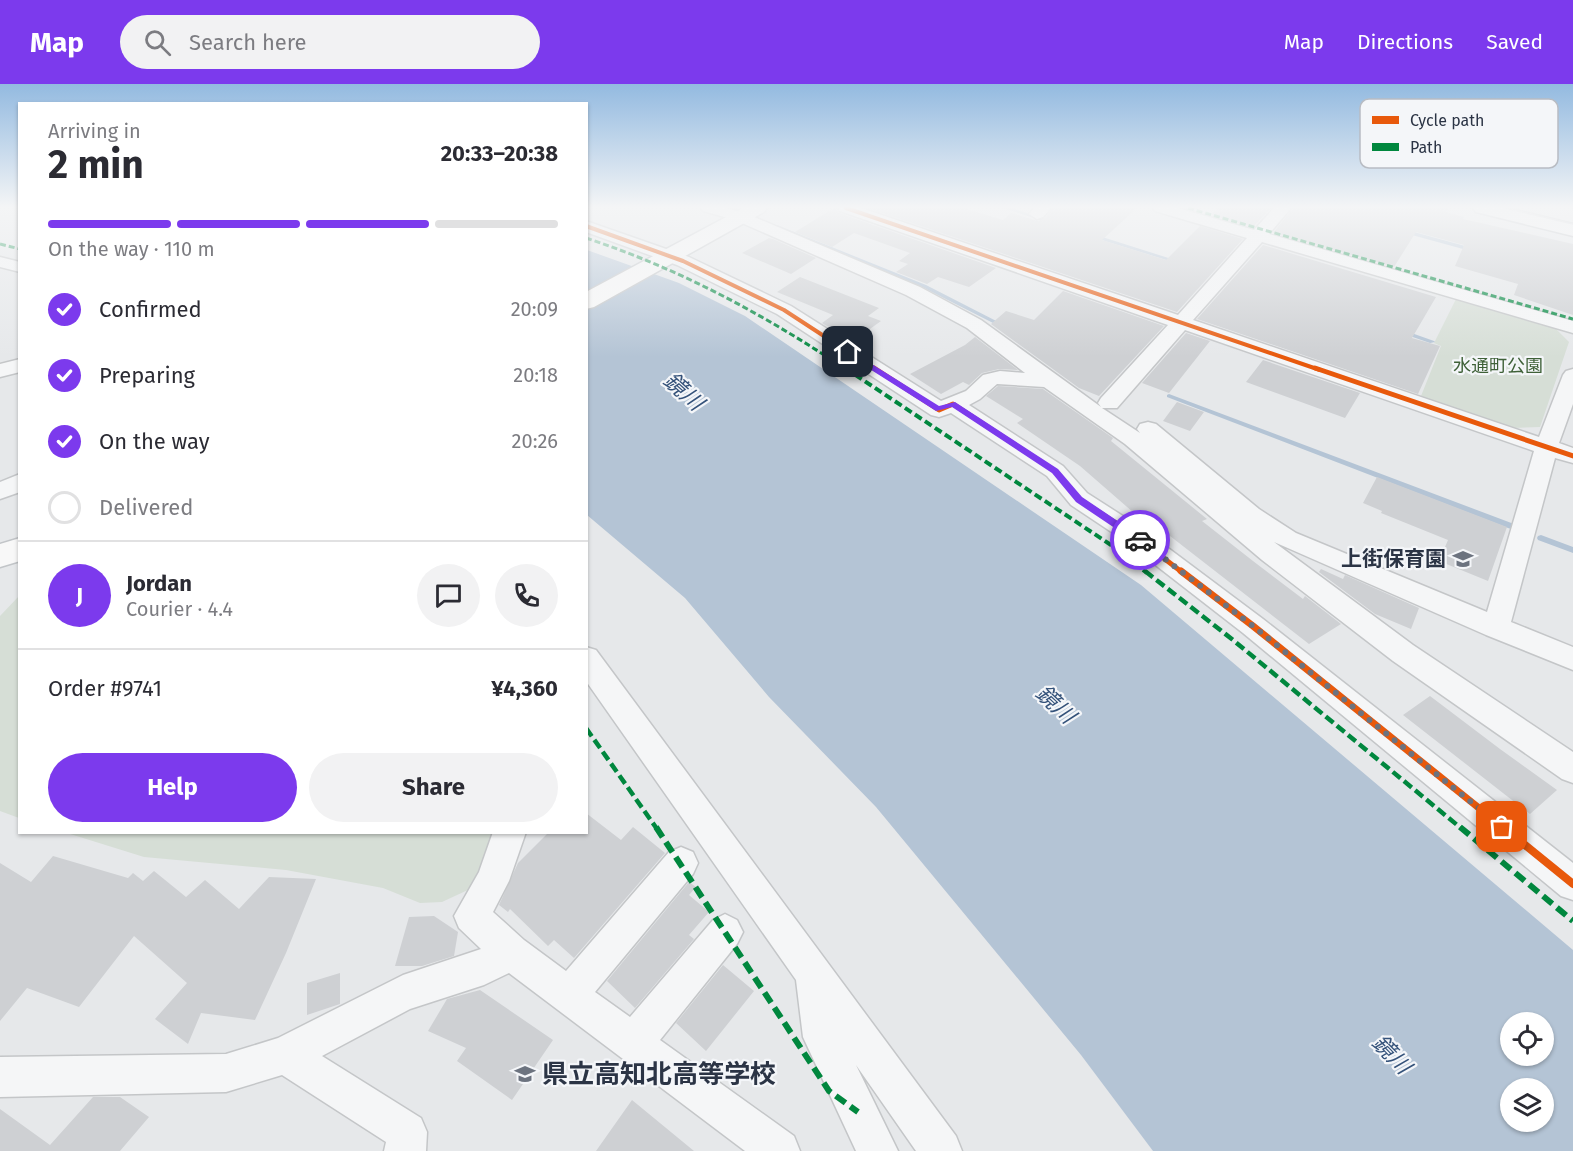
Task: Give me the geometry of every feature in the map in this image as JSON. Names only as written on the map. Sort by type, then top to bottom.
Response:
[{"type":"main road","points":[[588,301],[668,259]]},
{"type":"main road","points":[[0,556],[18,550]]},
{"type":"street","points":[[665,258],[784,310],[939,410],[973,395],[990,379],[1000,377],[1049,381]]},
{"type":"street","points":[[844,258],[974,324],[1010,338],[1156,435],[1274,531],[1496,628],[1573,659]]},
{"type":"street","points":[[993,258],[1573,456]]},
{"type":"street","points":[[1109,403],[1238,258]]},
{"type":"street","points":[[1333,258],[1573,327]]},
{"type":"street","points":[[0,262],[18,266]]},
{"type":"street","points":[[0,280],[18,276]]},
{"type":"street","points":[[974,324],[1049,381],[1133,439],[1271,554],[1403,653],[1573,769]]},
{"type":"street","points":[[0,371],[18,366]]},
{"type":"street","points":[[1496,628],[1547,447],[1573,375]]},
{"type":"street","points":[[953,404],[1055,471],[1079,500],[1131,533],[1253,626],[1573,884]]},
{"type":"street","points":[[0,491],[18,484]]},
{"type":"street","points":[[588,661],[941,1151]]},
{"type":"street","points":[[509,834],[492,881],[471,916],[511,953],[779,1151]]},
{"type":"street","points":[[568,996],[681,863]]},
{"type":"street","points":[[633,1043],[725,932]]},
{"type":"street","points":[[0,1077],[226,1073],[285,1056],[403,993],[484,967],[511,953]]},
{"type":"street","points":[[814,972],[822,1037],[877,1151]]},
{"type":"street","points":[[285,1056],[407,1132],[405,1151]]},
{"type":"green space","name":"水通町公園","points":[[1456,299],[1554,327],[1569,342],[1540,427],[1513,428],[1421,396],[1441,346],[1434,343]]},
{"type":"green space","points":[[18,597],[18,818],[0,811],[0,616]]},
{"type":"green space","points":[[70,834],[498,834],[492,851],[470,889],[442,902],[420,903],[383,888],[286,870],[144,857]]},
{"type":"water","name":"鏡川","points":[[588,258],[609,258],[679,283],[745,316],[1141,585],[1573,950],[1573,1151],[1153,1151],[1081,1055],[876,807],[769,697],[685,598],[588,516]]},
{"type":"building","points":[[753,258],[816,258],[791,274]]},
{"type":"building","points":[[903,258],[967,258],[996,268],[969,287],[938,277],[927,284],[896,272],[908,264],[899,261]]},
{"type":"building","points":[[1015,258],[1159,258],[1166,260],[1168,258],[1226,258],[1177,312]]},
{"type":"building","points":[[1252,258],[1306,258],[1436,297],[1412,338],[1440,346],[1418,394],[1197,319]]},
{"type":"building","points":[[1361,258],[1400,258],[1394,267]]},
{"type":"building","points":[[1459,258],[1573,258],[1573,315],[1514,295],[1518,284],[1455,266]]},
{"type":"building","points":[[800,277],[879,308],[868,316],[881,321],[856,339],[825,325],[822,323],[833,315],[777,292]]},
{"type":"building","points":[[1063,291],[1164,326],[1099,396],[1079,388],[991,324],[1006,311],[1034,320]]},
{"type":"building","points":[[1186,333],[1210,341],[1169,393],[1142,383]]},
{"type":"building","points":[[975,337],[1018,370],[999,369],[982,373],[969,385],[963,382],[941,394],[910,374],[965,345]]},
{"type":"building","points":[[1263,360],[1360,393],[1345,418],[1246,382]]},
{"type":"building","points":[[998,386],[1043,389],[1113,438],[1111,441],[1207,519],[1202,521],[1303,599],[1305,596],[1341,624],[1309,644],[1170,536],[1167,538],[1136,512],[1134,513],[1080,466],[1017,423],[1023,419],[986,396]]},
{"type":"building","points":[[1177,402],[1204,412],[1190,431],[1163,421]]},
{"type":"building","points":[[1377,477],[1507,527],[1488,581],[1439,561],[1448,540],[1381,513],[1382,511],[1363,503]]},
{"type":"building","points":[[1321,569],[1343,579],[1345,575],[1419,608],[1411,629],[1375,614],[1319,572]]},
{"type":"building","points":[[1430,696],[1557,790],[1530,814],[1403,715]]},
{"type":"building","points":[[588,815],[621,840],[633,827],[665,853],[574,958],[554,940],[548,946],[510,909],[508,912],[499,905],[518,863],[547,834],[588,834]]},
{"type":"building","points":[[53,856],[128,878],[133,873],[143,881],[154,871],[186,897],[205,880],[239,909],[269,877],[316,879],[286,953],[255,1020],[201,1013],[188,1044],[155,1019],[187,983],[134,936],[79,1007],[27,988],[0,1021],[0,863],[31,882]]},
{"type":"building","points":[[689,882],[696,887],[689,895],[709,912],[689,935],[694,939],[635,1008],[607,981]]},
{"type":"building","points":[[434,916],[458,932],[454,956],[422,966],[395,966],[409,917]]},
{"type":"building","points":[[723,965],[754,991],[706,1051],[676,1023]]},
{"type":"building","points":[[340,973],[340,1004],[307,1015],[307,983]]},
{"type":"building","points":[[480,990],[553,1040],[512,1100],[457,1061],[466,1048],[428,1031],[447,999]]},
{"type":"building","points":[[93,1097],[120,1097],[149,1117],[120,1151],[0,1151],[0,1109],[50,1145]]},
{"type":"building","points":[[632,1100],[694,1151],[596,1151]]},
{"type":"waterway","points":[[854,258],[924,286],[1003,326]]},
{"type":"waterway","points":[[1164,258],[1178,262]]},
{"type":"waterway","points":[[1403,332],[1432,342]]},
{"type":"waterway","points":[[1169,396],[1511,526]]},
{"type":"waterway","points":[[1541,538],[1573,550]]},
{"type":"marked path","points":[[641,258],[703,284],[798,337],[1114,547],[1233,640],[1573,921]]},
{"type":"marked path","points":[[1361,258],[1573,319]]},
{"type":"marked path","points":[[588,731],[681,863],[829,1091],[858,1112]]},
{"type":"cycle path","points":[[674,258],[784,310],[939,410],[953,404],[1055,471],[1079,499],[1131,533],[1253,626],[1573,884]]},
{"type":"cycle path","points":[[992,258],[1573,456]]},
{"type":"way so far","points":[[1140,540],[1253,626],[1502,827]]},
{"type":"place","name":"上街保育園","points":[[1463,559]]},
{"type":"place","name":"県立高知北高等学校","points":[[525,1074]]},
{"type":"route","points":[[848,352],[939,410],[953,404],[1055,471],[1079,500],[1140,540]]}]
